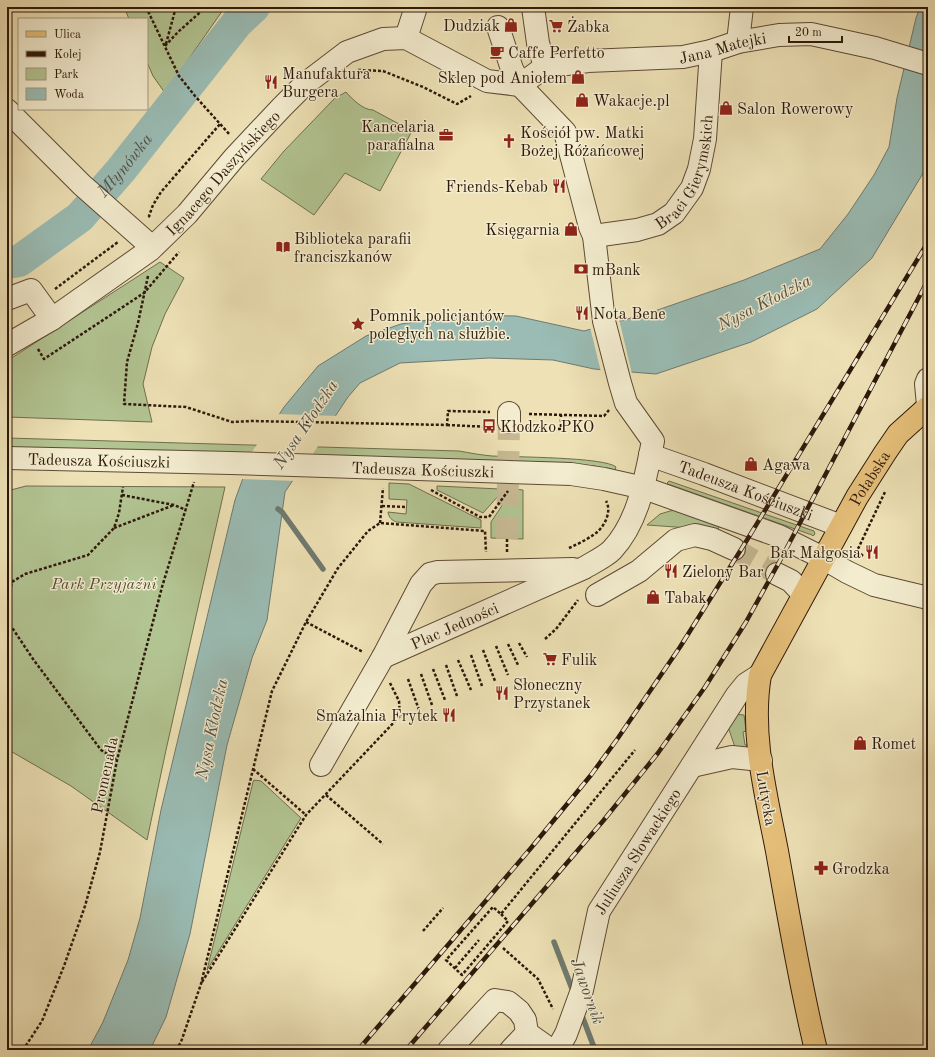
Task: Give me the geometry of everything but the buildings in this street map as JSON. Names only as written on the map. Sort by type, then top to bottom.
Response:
[{"type":"main road","name":"Połabska","points":[[823,558],[857,497],[898,434],[928,406]]},
{"type":"main road","name":"Lutycka","points":[[816,1050],[805,1004],[761,760],[756,721],[757,692],[760,675],[823,558]]},
{"type":"street","points":[[416,7],[406,38],[487,81],[520,85]]},
{"type":"street","points":[[533,7],[538,43],[545,67]]},
{"type":"street","points":[[738,42],[742,7]]},
{"type":"street","points":[[497,23],[512,69],[520,85],[565,132],[594,236],[604,321],[620,383],[626,404],[653,441],[644,488]]},
{"type":"street","name":"Jana Matejki","points":[[520,85],[545,67],[588,61],[683,57],[710,51],[738,42],[779,35],[811,34],[875,48],[928,64]]},
{"type":"street","name":"Ignacego Daszyńskiego","points":[[7,345],[46,310],[160,240],[187,214],[238,153],[305,84],[347,52],[383,39],[406,38]]},
{"type":"street","name":"Braci Gierymskich","points":[[594,236],[637,230],[658,224],[674,213],[692,188],[699,169],[705,139],[710,51]]},
{"type":"street","points":[[7,110],[82,185],[133,231],[160,240]]},
{"type":"street","points":[[7,299],[31,290],[46,310]]},
{"type":"street","points":[[927,382],[928,406]]},
{"type":"street","name":"Tadeusza Kościuszki","points":[[650,456],[704,474],[841,526]]},
{"type":"street","name":"Tadeusza Kościuszki","points":[[7,458],[232,463],[384,477],[571,474],[604,479],[644,488],[779,536],[874,585],[928,598]]},
{"type":"street","name":"Plac Jedności","points":[[383,657],[584,568],[611,551],[628,528],[644,488]]},
{"type":"street","points":[[597,595],[639,571],[676,540],[695,535],[712,539],[734,548]]},
{"type":"street","points":[[321,765],[383,657],[421,584],[430,574],[438,572],[584,568]]},
{"type":"street","points":[[777,574],[791,581],[803,594]]},
{"type":"street","name":"Juliusza Słowackiego","points":[[565,1034],[582,990],[599,912],[737,696],[746,684],[760,675]]},
{"type":"street","points":[[692,766],[732,757],[761,760]]},
{"type":"street","points":[[449,1050],[495,1000],[508,1002],[519,1011],[526,1020],[527,1033],[512,1050]]},
{"type":"street","points":[[527,1033],[551,1050]]},
{"type":"path","points":[[146,7],[166,46],[179,76],[220,124],[238,153]]},
{"type":"path","points":[[166,46],[176,7]]},
{"type":"path","points":[[166,46],[178,32],[206,7]]},
{"type":"path","points":[[354,70],[383,71],[423,87],[457,104],[483,88],[487,81]]},
{"type":"path","points":[[46,310],[149,216],[153,205],[161,192],[220,124]]},
{"type":"path","points":[[149,216],[160,240],[183,246],[144,293],[138,323],[127,362],[124,404],[186,407],[232,422],[252,421],[413,425],[447,425],[448,411],[509,415],[604,416],[614,406]]},
{"type":"path","name":"Promenada","points":[[23,1050],[42,1021],[64,966],[85,906],[100,852],[117,760],[162,587],[196,476]]},
{"type":"path","points":[[380,523],[384,477]]},
{"type":"path","points":[[431,490],[480,517],[489,517],[512,486]]},
{"type":"path","points":[[114,528],[122,494],[122,487]]},
{"type":"path","points":[[122,494],[174,505],[186,510]]},
{"type":"path","points":[[12,582],[25,574],[88,556],[114,528],[174,505]]},
{"type":"path","points":[[382,506],[406,508]]},
{"type":"path","points":[[565,550],[598,532],[608,516]]},
{"type":"path","points":[[176,1050],[181,1042],[201,984],[272,691],[306,622],[338,568],[368,532],[380,523],[485,532],[486,557]]},
{"type":"path","points":[[507,539],[508,555]]},
{"type":"path","points":[[7,570],[12,582],[7,601]]},
{"type":"path","points":[[546,639],[556,629],[581,596],[597,595]]},
{"type":"path","points":[[7,620],[42,671],[101,750],[117,760]]},
{"type":"path","points":[[519,643],[527,657]]},
{"type":"path","points":[[508,644],[518,666]]},
{"type":"path","points":[[496,646],[508,675]]},
{"type":"path","points":[[483,650],[496,681]]},
{"type":"path","points":[[471,655],[482,686]]},
{"type":"path","points":[[458,660],[471,690]]},
{"type":"path","points":[[446,665],[457,696]]},
{"type":"path","points":[[434,669],[445,700]]},
{"type":"path","points":[[421,674],[432,705]]},
{"type":"path","points":[[408,678],[419,710]]},
{"type":"path","points":[[201,984],[306,815],[400,716],[405,714]]},
{"type":"path","points":[[501,914],[635,750]]},
{"type":"path","points":[[253,769],[306,815]]},
{"type":"path","points":[[326,794],[383,844]]},
{"type":"path","points":[[493,907],[501,914],[508,921],[462,975],[446,960],[493,907]]},
{"type":"path","points":[[423,931],[443,908]]},
{"type":"path","points":[[455,968],[479,940]]},
{"type":"path","points":[[503,948],[538,978],[565,1034]]},
{"type":"green space","points":[[124,7],[225,7],[165,93],[153,76],[148,64],[148,18],[129,18]]},
{"type":"green space","points":[[346,92],[365,108],[373,110],[412,131],[380,191],[345,173],[314,215],[261,179],[284,151],[335,98]]},
{"type":"green space","points":[[160,262],[184,278],[165,314],[152,347],[143,384],[152,422],[7,417],[7,361]]},
{"type":"green space","points":[[7,438],[459,451],[492,456],[577,459],[595,461],[616,467],[615,470],[595,466],[540,462],[7,448]]},
{"type":"green space","points":[[669,481],[814,531],[815,534],[813,536],[668,484],[667,483]]},
{"type":"green space","points":[[389,483],[409,484],[481,520],[481,528],[396,522],[389,516],[388,512],[406,514],[407,500],[389,499]]},
{"type":"green space","name":"Park Przyjaźni","points":[[26,486],[225,487],[147,840],[71,786],[7,749],[7,491]]},
{"type":"green space","points":[[437,486],[500,489],[500,494],[483,513],[437,490]]},
{"type":"green space","points":[[513,489],[523,490],[523,539],[491,538],[491,522]]},
{"type":"green space","points":[[677,509],[720,523],[718,530],[647,525],[660,514]]},
{"type":"green space","points":[[733,714],[744,715],[746,731],[743,732],[745,745],[747,745],[748,752],[736,750],[727,724]]},
{"type":"green space","points":[[254,780],[261,781],[301,818],[207,970],[253,782]]},
{"type":"water","name":"Nysa Kłodzka","points":[[920,7],[928,7],[928,165],[872,258],[817,309],[751,342],[656,374],[594,369],[553,360],[489,358],[400,363],[360,383],[348,397],[285,492],[267,620],[252,658],[227,745],[190,934],[166,1017],[150,1050],[88,1050],[103,1022],[128,960],[140,918],[161,810],[235,500],[250,459],[284,407],[318,366],[366,336],[401,324],[462,315],[516,316],[584,331],[649,313],[744,280],[820,249],[848,214],[874,175],[889,147],[897,98]]},
{"type":"pier","points":[[619,319],[632,374],[601,372],[590,327]]},
{"type":"pier","points":[[277,414],[338,416],[295,481],[240,479],[248,458]]},
{"type":"waterway","name":"Młynówka","points":[[7,263],[19,261],[80,217],[121,170],[237,23],[254,7]]},
{"type":"waterway","name":"Jawornik","points":[[278,509],[282,512],[323,569]]},
{"type":"waterway","name":"Jawornik","points":[[554,942],[574,994]]},
{"type":"waterway","name":"Jawornik","points":[[581,1013],[595,1050]]},
{"type":"tunnel","points":[[507,539],[509,422]]},
{"type":"tunnel","points":[[734,549],[777,574]]},
{"type":"railway","points":[[358,1050],[531,848],[591,775],[618,738],[680,647],[747,540],[928,242]]},
{"type":"railway","points":[[406,1050],[603,821],[658,753],[705,687],[746,622],[782,557],[928,280]]},
{"type":"place","name":"Dudziak","points":[[511,25]]},
{"type":"place","name":"Żabka","points":[[556,26]]},
{"type":"place","name":"Caffe Perfetto","points":[[497,52]]},
{"type":"place","name":"Sklep pod Aniołem","points":[[578,77]]},
{"type":"place","name":"Manufaktura Burgera","points":[[271,82]]},
{"type":"place","name":"Wakacje.pl","points":[[582,100]]},
{"type":"place","name":"Salon Rowerowy","points":[[726,108]]},
{"type":"place","name":"Kancelaria parafialna","points":[[446,135]]},
{"type":"place","name":"Kościół pw. Matki Bożej Różańcowej","points":[[509,141]]},
{"type":"place","name":"Friends-Kebab","points":[[559,186]]},
{"type":"place","name":"Księgarnia","points":[[571,229]]},
{"type":"place","name":"Biblioteka parafii franciszkanów","points":[[283,247]]},
{"type":"place","name":"mBank","points":[[581,269]]},
{"type":"place","name":"Nota Bene","points":[[582,313]]},
{"type":"place","name":"Pomnik policjantów poległych na służbie.","points":[[358,324]]},
{"type":"place","name":"Kłodzko PKO","points":[[489,426]]},
{"type":"place","name":"Agawa","points":[[751,464]]},
{"type":"place","name":"Bar Małgosia","points":[[872,552]]},
{"type":"place","name":"Zielony Bar","points":[[671,571]]},
{"type":"place","name":"Tabak","points":[[653,597]]},
{"type":"place","name":"Fulik","points":[[550,659]]},
{"type":"place","name":"Słoneczny Przystanek","points":[[502,693]]},
{"type":"place","name":"Smażalnia Frytek","points":[[449,715]]},
{"type":"place","name":"Romet","points":[[860,743]]},
{"type":"place","name":"Grodzka","points":[[821,868]]}]
